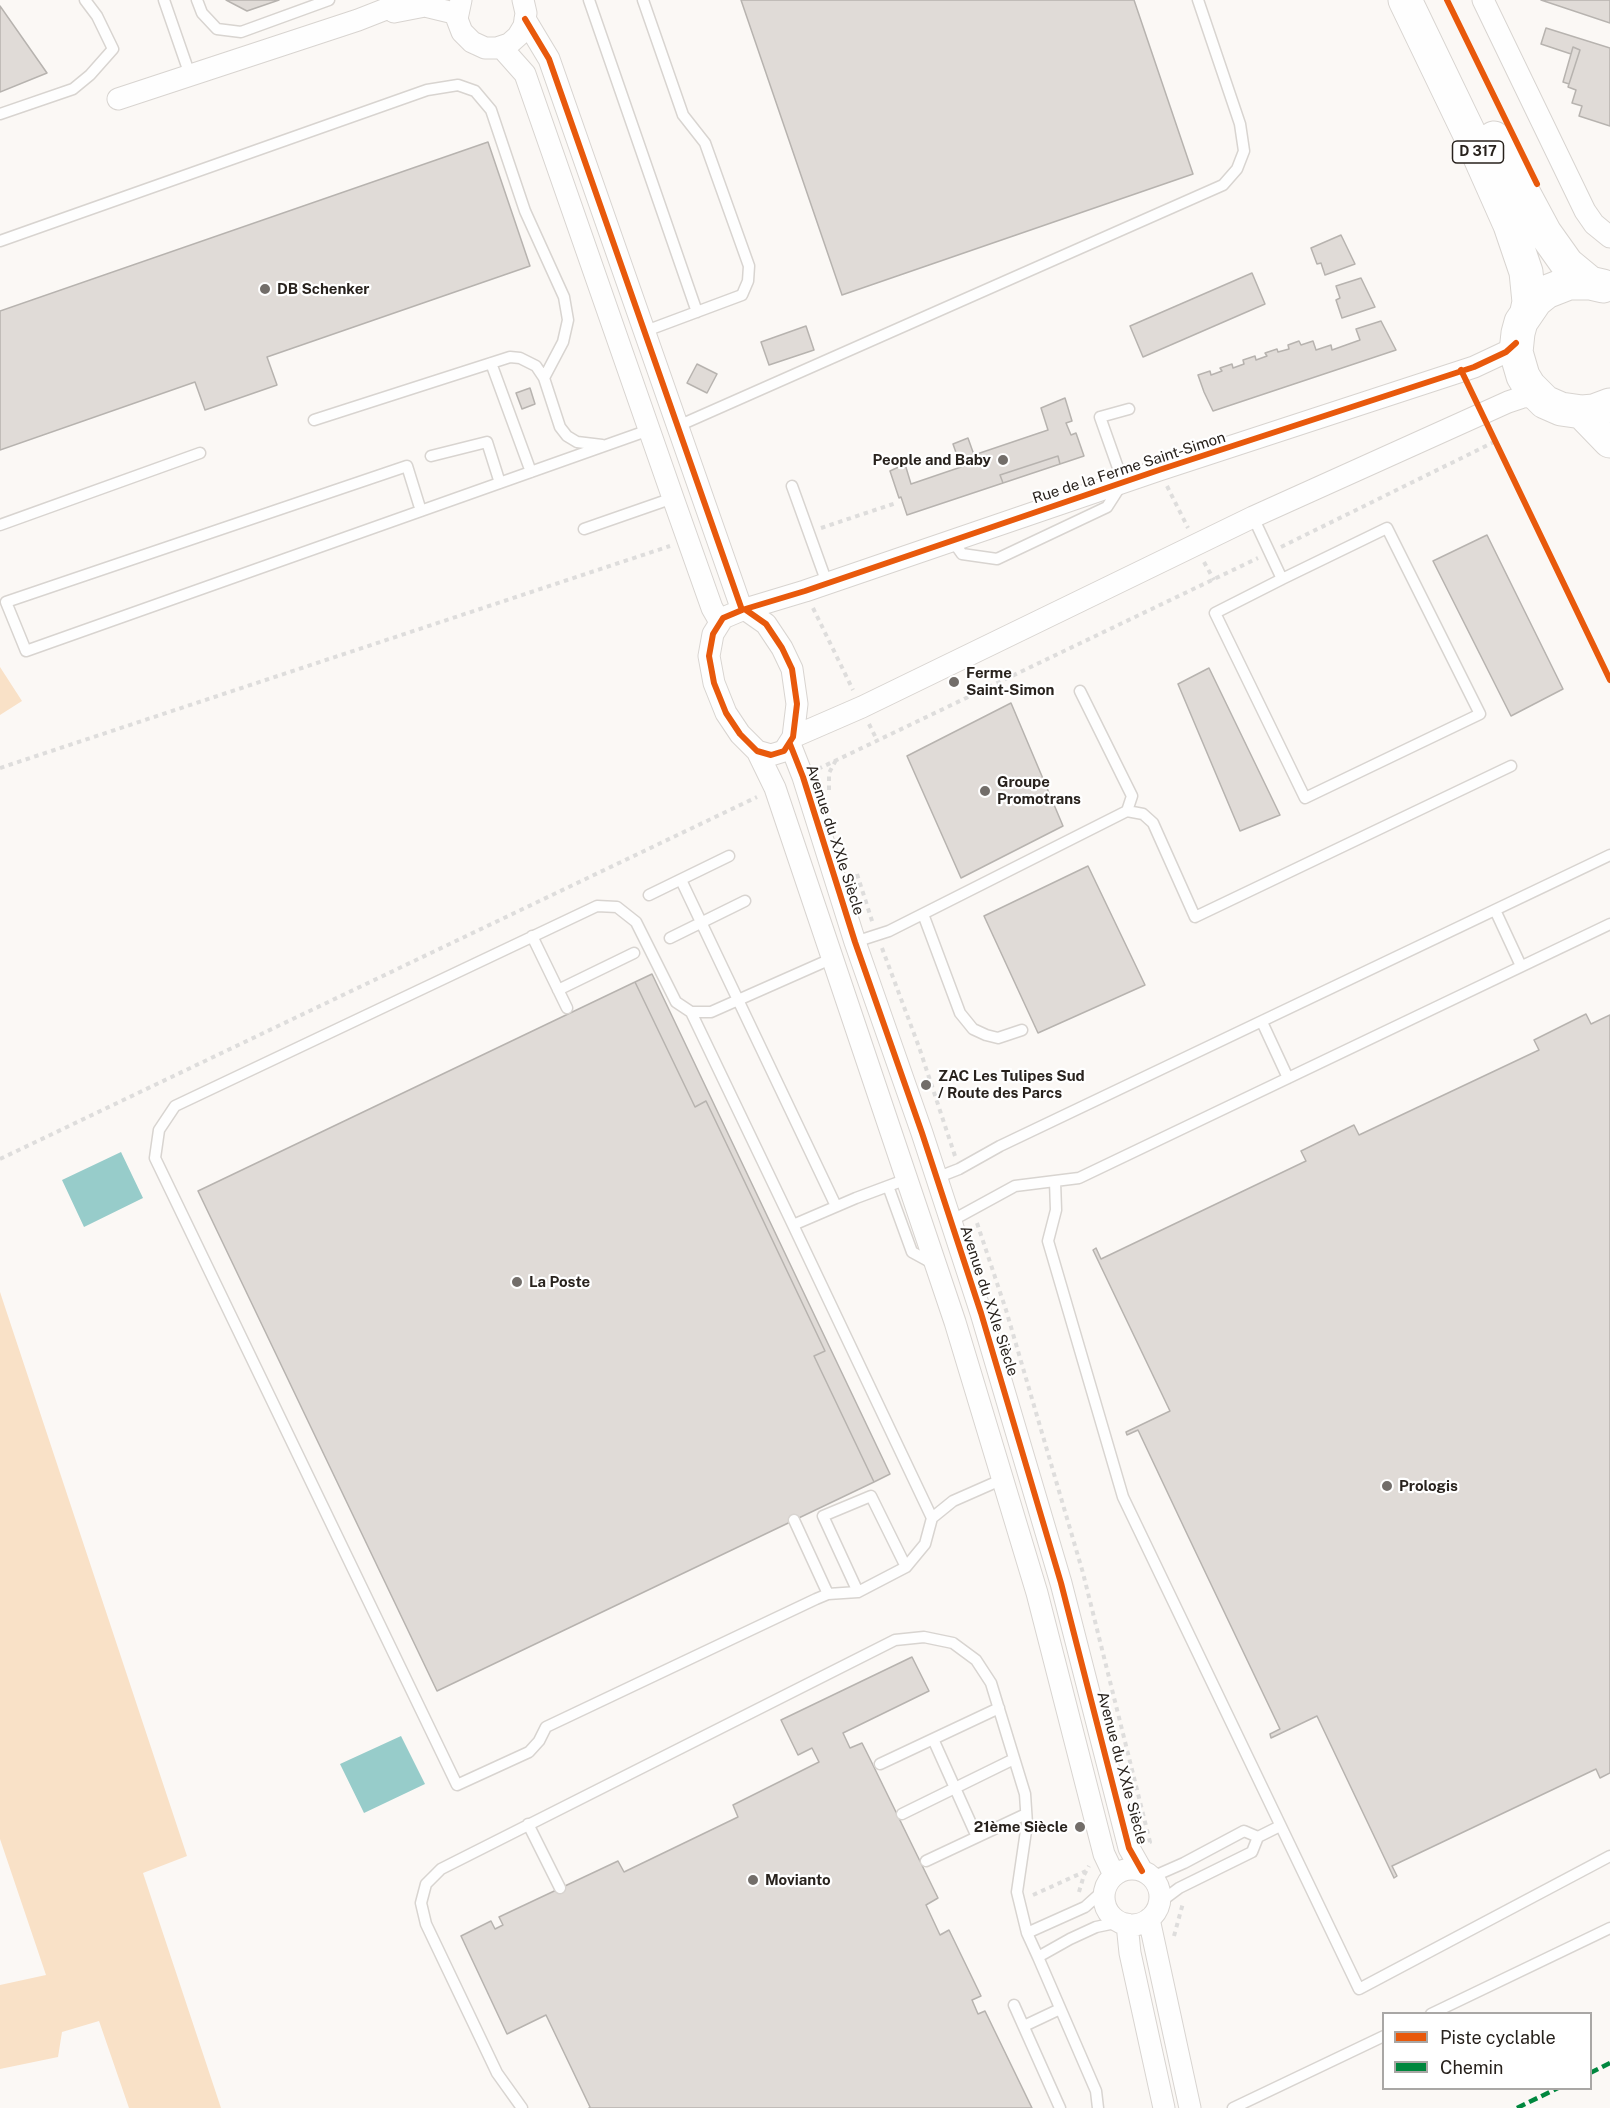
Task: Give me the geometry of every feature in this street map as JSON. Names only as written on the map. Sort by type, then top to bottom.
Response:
[{"type":"main road","name":"D 317","points":[[1405,0],[1470,135],[1510,225],[1526,272],[1529,302],[1527,311]]},
{"type":"main road","name":"D 317","points":[[1427,0],[1507,164],[1545,233],[1567,264],[1600,286]]},
{"type":"main road","points":[[1600,286],[1579,282],[1558,286],[1536,300],[1521,322],[1516,343],[1517,359],[1523,376],[1538,396],[1561,409],[1596,409],[1610,441]]},
{"type":"street","points":[[118,99],[358,20],[409,0]]},
{"type":"street","points":[[1483,0],[1585,211],[1600,230],[1610,237]]},
{"type":"street","points":[[358,20],[425,6],[460,7],[457,18],[462,32],[472,42],[485,48],[501,47],[509,44],[518,36],[524,26],[524,10]]},
{"type":"street","points":[[524,10],[549,59],[643,332],[744,610],[766,624],[782,648],[792,669],[797,704],[792,740],[784,751],[771,755],[757,751]]},
{"type":"street","points":[[501,47],[525,74],[712,608],[720,622],[713,634],[709,656],[714,683],[726,713],[740,734],[757,751],[775,789],[834,958],[898,1183],[937,1265],[1036,1593],[1104,1854],[1110,1882],[1105,1904],[1108,1911],[1123,1923],[1135,1925],[1154,1911]]},
{"type":"street","name":"Rue de la Ferme Saint-Simon","points":[[720,622],[723,618],[744,610],[1474,367],[1500,355],[1516,343]]},
{"type":"street","points":[[792,740],[1253,517],[1482,414],[1523,397],[1538,396]]},
{"type":"street","name":"Avenue du XXIe Siècle","points":[[792,740],[855,942],[985,1324],[1062,1583],[1129,1848],[1150,1874]]},
{"type":"street","points":[[1110,1882],[1128,1869],[1150,1874],[1158,1888],[1154,1911],[1190,2108]]},
{"type":"street","points":[[1123,1923],[1164,2108]]},
{"type":"lane","points":[[0,114],[73,89],[90,75],[113,49],[97,16],[85,0]]},
{"type":"lane","points":[[164,0],[190,75]]},
{"type":"lane","points":[[197,0],[202,13],[217,28],[241,32],[329,0]]},
{"type":"lane","points":[[589,0],[697,312]]},
{"type":"lane","points":[[643,0],[683,115],[705,143],[749,266],[748,281],[742,295],[643,332]]},
{"type":"lane","points":[[678,426],[1223,185],[1237,169],[1244,151],[1240,124],[1198,0]]},
{"type":"lane","points":[[0,241],[427,90],[458,85],[475,91],[491,110],[525,211],[564,297],[568,320],[563,342],[544,378]]},
{"type":"lane","points":[[314,420],[510,357],[520,358],[536,366],[544,378],[560,427],[567,436],[577,442],[605,446]]},
{"type":"lane","points":[[491,363],[531,472]]},
{"type":"lane","points":[[951,540],[962,554],[997,560],[1107,507],[1123,482],[1100,417],[1129,409]]},
{"type":"lane","points":[[420,511],[407,466],[6,602],[26,651],[649,430]]},
{"type":"lane","points":[[431,456],[488,442],[500,483]]},
{"type":"lane","points":[[0,525],[200,453]]},
{"type":"lane","points":[[792,486],[827,583]]},
{"type":"lane","points":[[584,529],[673,498]]},
{"type":"lane","points":[[1253,517],[1282,579]]},
{"type":"lane","points":[[1387,528],[1480,714],[1305,798],[1215,613],[1282,579],[1387,528]]},
{"type":"lane","points":[[1080,691],[1132,796],[1127,811]]},
{"type":"lane","points":[[855,942],[889,931],[1127,811],[1143,814],[1153,823],[1195,917],[1511,766]]},
{"type":"lane","points":[[936,1178],[959,1169],[1000,1146],[1610,855]]},
{"type":"lane","points":[[649,895],[729,856]]},
{"type":"lane","points":[[681,880],[836,1206]]},
{"type":"lane","points":[[670,938],[745,901]]},
{"type":"lane","points":[[932,1518],[691,1012],[676,1002],[636,922],[618,907],[597,906],[175,1106],[159,1130],[155,1158],[457,1785],[529,1752],[539,1741],[546,1727],[828,1594],[858,1592],[906,1567],[925,1544],[932,1518],[953,1502],[1003,1479]]},
{"type":"lane","points":[[1495,910],[1521,966]]},
{"type":"lane","points":[[922,914],[960,1013],[973,1029],[998,1038],[1022,1030]]},
{"type":"lane","points":[[951,1221],[1016,1186],[1079,1179],[1610,924]]},
{"type":"lane","points":[[532,936],[567,1008]]},
{"type":"lane","points":[[558,990],[634,953]]},
{"type":"lane","points":[[691,1012],[711,1012],[834,958]]},
{"type":"lane","points":[[1262,1022],[1288,1078]]},
{"type":"lane","points":[[1054,1181],[1056,1210],[1048,1241],[1123,1497],[1359,1989],[1610,1856]]},
{"type":"lane","points":[[793,1225],[898,1183]]},
{"type":"lane","points":[[858,1592],[823,1516],[871,1496],[906,1567]]},
{"type":"lane","points":[[794,1520],[828,1594]]},
{"type":"lane","points":[[522,2108],[497,2073],[426,1924],[421,1903],[426,1884],[441,1869],[895,1640],[924,1637],[952,1643],[976,1659],[991,1683],[1025,1794],[1027,1824],[1017,1892],[1026,1933],[1096,2091],[1098,2108]]},
{"type":"lane","points":[[880,1764],[999,1708]]},
{"type":"lane","points":[[933,1739],[977,1837]]},
{"type":"lane","points":[[902,1814],[1014,1759]]},
{"type":"lane","points":[[926,1862],[1026,1814]]},
{"type":"lane","points":[[528,1824],[560,1888]]},
{"type":"lane","points":[[1154,1911],[1179,1888],[1252,1851],[1258,1838],[1280,1826]]},
{"type":"lane","points":[[1150,1874],[1244,1831],[1258,1838]]},
{"type":"lane","points":[[1026,1933],[1085,1907],[1110,1882]]},
{"type":"lane","points":[[1038,1957],[1096,1927],[1123,1923]]},
{"type":"lane","points":[[1433,2012],[1610,1928]]},
{"type":"lane","points":[[1014,2005],[1060,2108]]},
{"type":"lane","points":[[1024,2026],[1060,2009]]},
{"type":"lane","points":[[1233,2108],[1382,2036]]},
{"type":"path","points":[[1482,414],[1501,452]]},
{"type":"path","points":[[803,777],[1496,441]]},
{"type":"path","points":[[809,532],[896,503]]},
{"type":"path","points":[[0,768],[688,540]]},
{"type":"path","points":[[805,591],[877,740]]},
{"type":"path","points":[[0,1159],[775,789]]},
{"type":"path","points":[[1150,1842],[1150,1874]]},
{"type":"path","points":[[1020,1902],[1086,1870]]},
{"type":"path","points":[[1173,1938],[1184,1899],[1179,1888]]},
{"type":"shaded area","points":[[0,667],[22,701],[0,715]]},
{"type":"shaded area","points":[[0,1292],[187,1856],[143,1873],[221,2108],[129,2108],[99,2021],[62,2032],[58,2057],[0,2069],[0,1985],[46,1975],[0,1839]]},
{"type":"water","points":[[121,1152],[143,1198],[84,1227],[62,1180]]},
{"type":"water","points":[[401,1736],[425,1784],[364,1813],[340,1764]]},
{"type":"building","points":[[226,0],[279,0],[247,11]]},
{"type":"building","points":[[741,0],[1134,0],[1193,174],[842,295]]},
{"type":"building","points":[[1541,0],[1610,0],[1610,23]]},
{"type":"building","points":[[0,6],[47,73],[0,92]]},
{"type":"building","points":[[1546,28],[1610,48],[1610,126],[1579,116],[1582,106],[1572,103],[1576,90],[1568,87],[1580,50],[1573,47],[1571,54],[1541,44]]},
{"type":"building","points":[[1573,47],[1580,50],[1569,84],[1563,82]]},
{"type":"building","name":"DB Schenker","points":[[488,142],[530,266],[267,357],[277,385],[205,410],[195,382],[0,450],[0,311]]},
{"type":"building","points":[[1341,235],[1355,264],[1325,275],[1321,263],[1317,264],[1311,248]]},
{"type":"building","points":[[1252,273],[1265,304],[1143,357],[1130,326]]},
{"type":"building","points":[[1361,278],[1375,307],[1342,318],[1336,300],[1340,298],[1336,286]]},
{"type":"building","points":[[1381,321],[1396,350],[1213,411],[1198,375],[1210,371],[1211,375],[1222,371],[1220,368],[1232,364],[1233,368],[1244,364],[1243,360],[1255,356],[1256,360],[1267,356],[1265,353],[1277,349],[1278,352],[1289,349],[1288,345],[1299,341],[1301,345],[1313,341],[1316,350],[1331,345],[1332,350],[1360,340],[1356,329]]},
{"type":"building","points":[[806,326],[814,350],[769,365],[761,342]]},
{"type":"building","points":[[697,364],[717,374],[707,393],[687,383]]},
{"type":"building","points":[[530,388],[535,404],[522,409],[516,393]]},
{"type":"building","name":"People and Baby","points":[[1065,398],[1072,421],[1066,423],[1071,435],[1076,433],[1084,456],[1060,464],[1058,456],[1000,475],[1003,483],[907,515],[890,471],[905,464],[911,484],[961,467],[953,444],[968,438],[974,455],[1048,430],[1041,408]]},
{"type":"building","points":[[1058,456],[1060,464],[1003,483],[1000,475]]},
{"type":"building","points":[[1487,535],[1563,689],[1511,716],[1433,561]]},
{"type":"building","points":[[1209,668],[1280,815],[1240,831],[1178,684]]},
{"type":"building","name":"Groupe Promotrans","points":[[1011,703],[1063,826],[961,878],[907,756]]},
{"type":"building","points":[[1088,866],[1145,985],[1038,1033],[984,916]]},
{"type":"building","points":[[652,974],[890,1474],[874,1482],[814,1356],[825,1351],[706,1101],[695,1107],[635,982]]},
{"type":"building","name":"La Poste","points":[[635,982],[695,1107],[706,1101],[825,1351],[814,1356],[874,1482],[437,1691],[198,1191]]},
{"type":"building","name":"Prologis","points":[[1586,1014],[1591,1024],[1610,1015],[1610,1773],[1600,1778],[1596,1769],[1392,1866],[1397,1876],[1394,1878],[1317,1716],[1271,1738],[1270,1734],[1280,1729],[1138,1430],[1127,1435],[1126,1432],[1170,1411],[1093,1250],[1096,1248],[1101,1259],[1306,1161],[1301,1151],[1354,1125],[1359,1135],[1539,1050],[1534,1040]]},
{"type":"building","name":"Movianto","points":[[912,1657],[929,1691],[843,1733],[850,1748],[862,1743],[938,1898],[926,1905],[940,1935],[949,1930],[981,1996],[972,2000],[978,2014],[985,2011],[1032,2108],[589,2108],[546,2015],[507,2034],[461,1936],[491,1921],[495,1929],[503,1925],[499,1917],[618,1861],[624,1872],[738,1817],[733,1805],[819,1762],[812,1748],[798,1755],[781,1720]]},
{"type":"marked path","points":[[1592,2072],[1610,2063]]},
{"type":"marked path","points":[[1517,2108],[1554,2090]]},
{"type":"cycle path","points":[[1447,0],[1537,184]]},
{"type":"cycle path","points":[[525,19],[549,59],[742,610]]},
{"type":"cycle path","points":[[746,610],[766,624],[782,648],[792,669],[797,704],[793,737],[784,751],[771,755],[757,751],[740,734],[726,713],[714,683],[709,656],[713,634],[723,618],[742,610],[805,591],[1159,470],[1474,367],[1506,352],[1516,343]]},
{"type":"cycle path","points":[[1461,370],[1610,680]]},
{"type":"cycle path","points":[[790,744],[803,777],[855,942],[922,1133],[981,1313],[1061,1583],[1129,1848],[1142,1871]]},
{"type":"place","name":"DB Schenker","points":[[265,289]]},
{"type":"place","name":"People and Baby","points":[[1003,460]]},
{"type":"place","name":"Ferme Saint-Simon","points":[[954,682]]},
{"type":"place","name":"Groupe Promotrans","points":[[985,791]]},
{"type":"place","name":"ZAC Les Tulipes Sud / Route des Parcs","points":[[926,1085]]},
{"type":"place","name":"La Poste","points":[[517,1282]]},
{"type":"place","name":"Prologis","points":[[1387,1486]]},
{"type":"place","name":"21ème Siècle","points":[[1080,1827]]},
{"type":"place","name":"Movianto","points":[[753,1880]]}]
